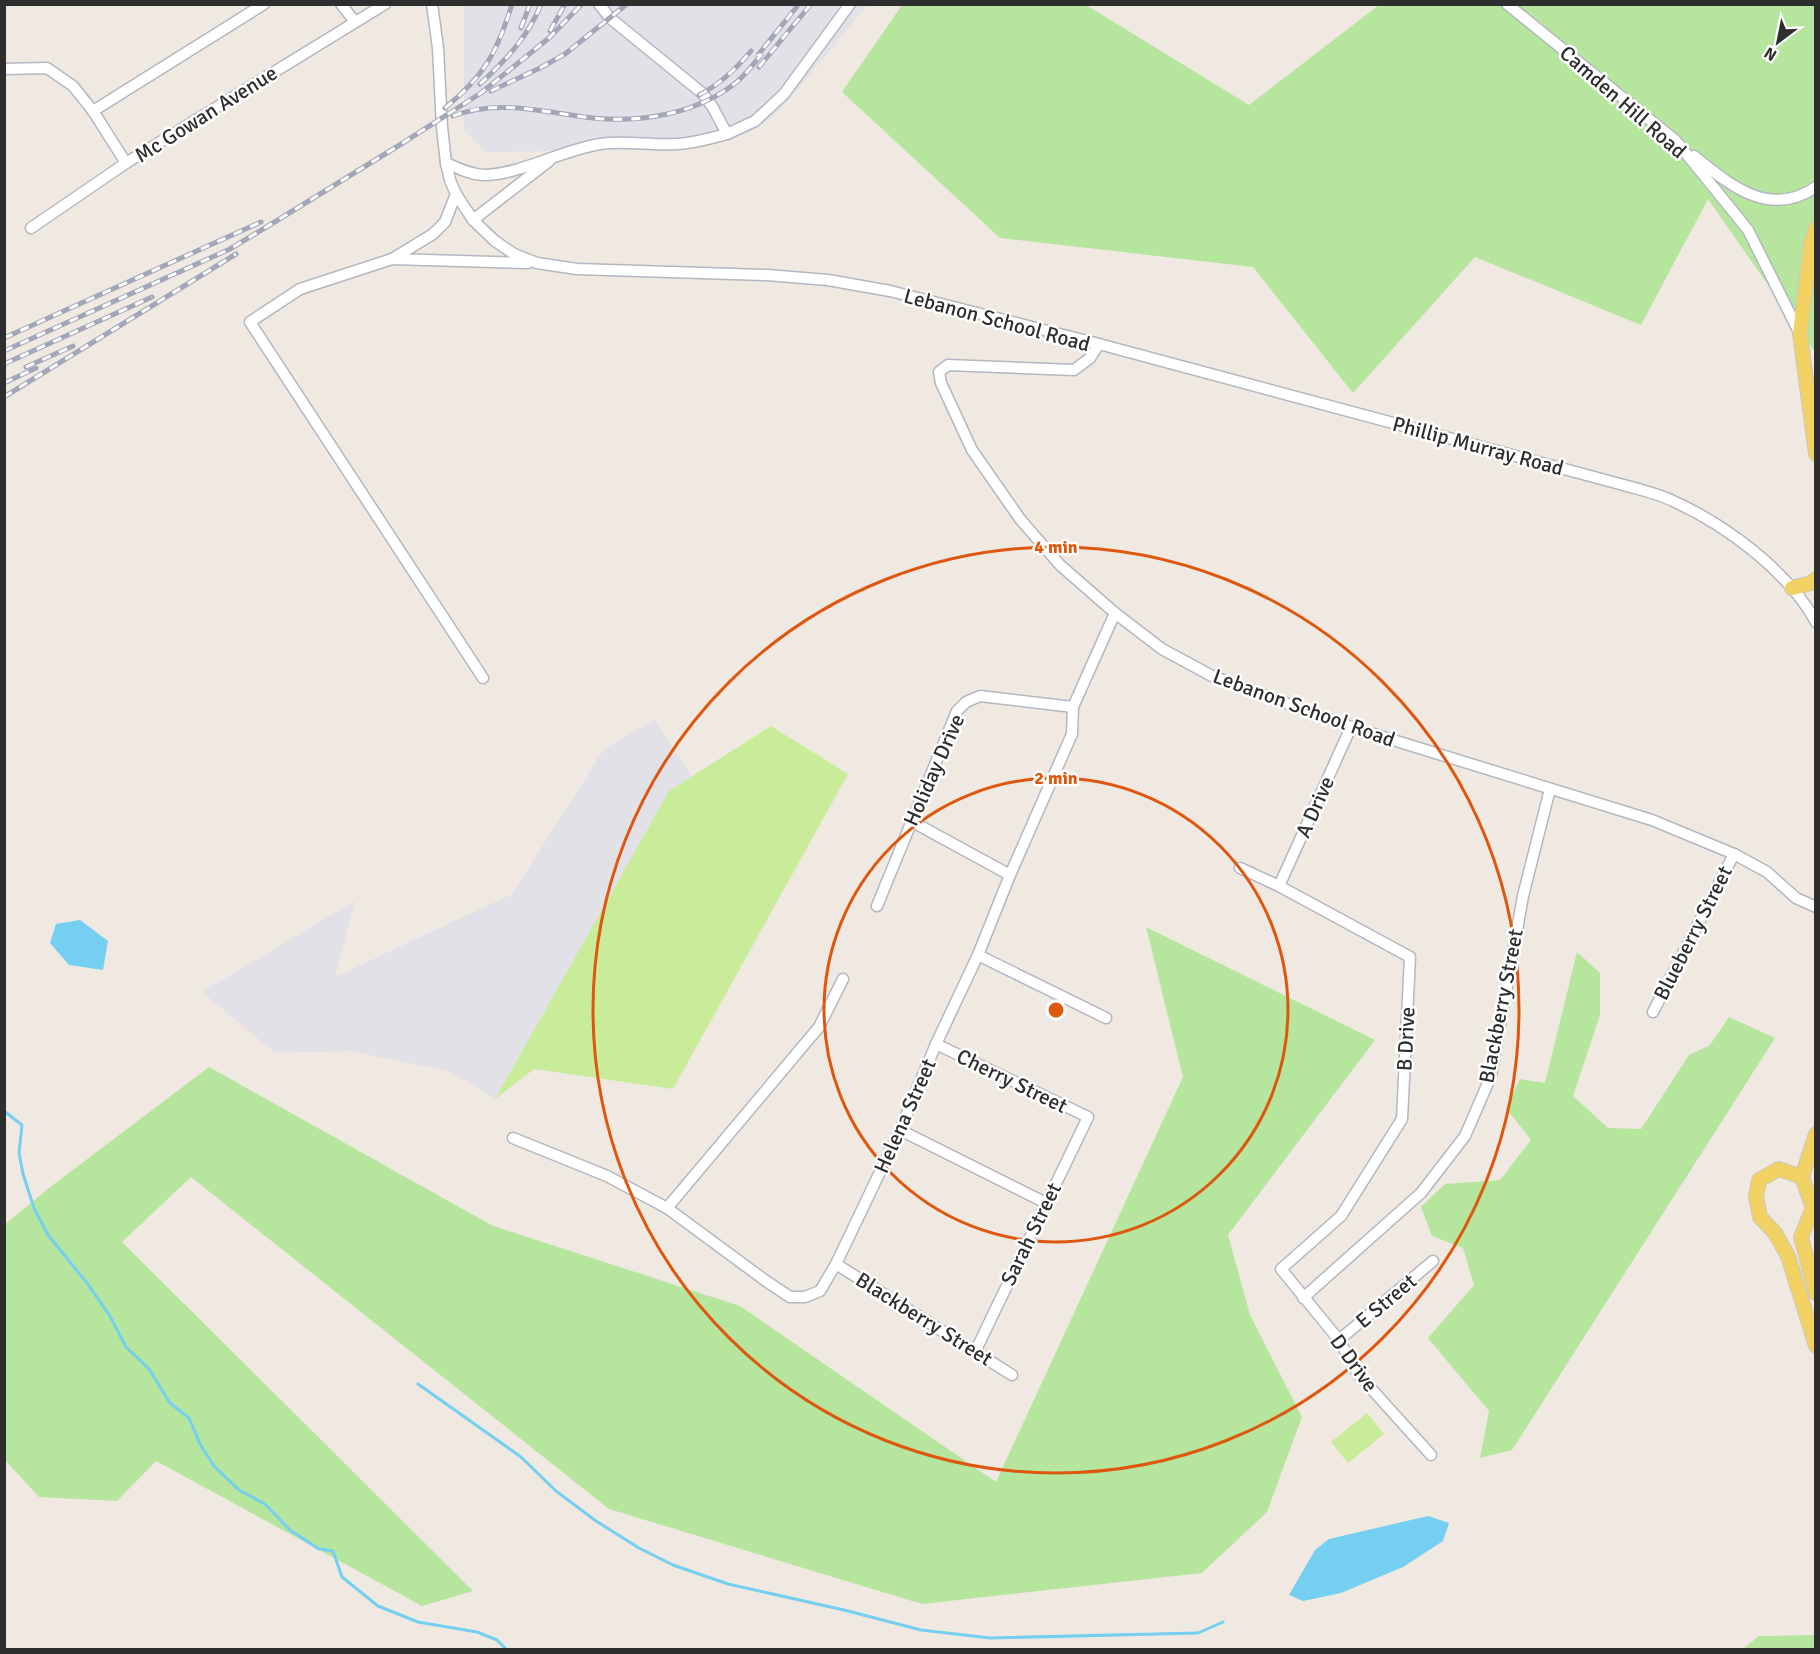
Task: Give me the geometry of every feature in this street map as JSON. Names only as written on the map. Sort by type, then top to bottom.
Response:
[{"type":"main road","points":[[1815,228],[1800,334],[1815,454]]},
{"type":"main road","points":[[1791,588],[1811,583],[1815,579]]},
{"type":"main road","points":[[1815,1134],[1802,1177],[1813,1208],[1801,1237],[1815,1293]]},
{"type":"main road","points":[[1802,1177],[1779,1169],[1759,1180],[1756,1197],[1760,1217],[1775,1233],[1788,1256],[1815,1346]]},
{"type":"street","points":[[93,111],[264,4]]},
{"type":"street","points":[[341,4],[355,22]]},
{"type":"street","name":"Mc Gowan Avenue","points":[[31,228],[126,163],[385,4]]},
{"type":"street","name":"Lebanon School Road","points":[[432,4],[438,48],[446,163],[456,194],[473,220],[495,241],[514,254],[537,263],[577,269],[767,275],[828,280],[890,291],[1099,344],[1090,358],[1074,370],[948,365],[939,372],[941,383],[972,450],[1020,519],[1059,566],[1115,613],[1162,649],[1212,676],[1351,727],[1652,820],[1734,854],[1767,872],[1796,898],[1815,907]]},
{"type":"street","points":[[599,4],[610,18],[702,93],[727,134]]},
{"type":"street","points":[[446,163],[483,175],[501,173],[559,154],[604,143],[677,144],[700,142],[727,134],[755,121],[784,94],[850,4]]},
{"type":"street","name":"Camden Hill Road","points":[[1507,4],[1676,141],[1748,230],[1800,334]]},
{"type":"street","points":[[4,69],[47,68],[73,86],[93,111],[126,163]]},
{"type":"street","points":[[1676,141],[1726,182],[1762,200],[1789,199],[1815,187]]},
{"type":"street","points":[[473,220],[559,154]]},
{"type":"street","points":[[456,194],[445,222],[433,234],[392,259],[300,289],[250,322],[483,678]]},
{"type":"street","points":[[392,259],[537,263]]},
{"type":"street","name":"Phillip Murray Road","points":[[1099,344],[1671,499],[1714,522],[1752,550],[1807,606],[1815,622]]},
{"type":"street","name":"Helena Street","points":[[513,1138],[607,1176],[667,1208],[790,1297],[805,1297],[820,1291],[836,1264],[900,1130],[936,1044],[978,955],[1010,875],[1072,734],[1073,707],[1115,613]]},
{"type":"street","name":"Holiday Drive","points":[[877,906],[957,711],[966,702],[980,696],[1073,707]]},
{"type":"street","name":"A Drive","points":[[1279,886],[1351,727]]},
{"type":"street","name":"Blackberry Street","points":[[1303,1298],[1421,1193],[1465,1136],[1491,1076],[1523,896],[1550,789]]},
{"type":"street","points":[[911,821],[1010,875]]},
{"type":"street","name":"Blueberry Street","points":[[1653,1012],[1734,854]]},
{"type":"street","name":"B Drive","points":[[1240,868],[1279,886],[1410,957],[1402,1119],[1341,1216],[1281,1269]]},
{"type":"street","points":[[978,955],[1106,1018]]},
{"type":"street","points":[[667,1208],[819,1027],[843,979]]},
{"type":"street","name":"Cherry Street","points":[[936,1044],[1088,1117]]},
{"type":"street","name":"Sarah Street","points":[[975,1352],[1088,1117]]},
{"type":"street","points":[[900,1130],[1046,1203]]},
{"type":"street","name":"E Street","points":[[1339,1340],[1433,1261]]},
{"type":"street","name":"Blackberry Street","points":[[836,1264],[1012,1375]]},
{"type":"street","name":"D Drive","points":[[1281,1269],[1339,1340],[1358,1374],[1431,1455]]},
{"type":"shaded area","points":[[464,5],[867,5],[790,99],[769,120],[745,135],[687,149],[486,152],[464,129]]},
{"type":"shaded area","points":[[655,719],[692,777],[669,791],[495,1099],[449,1071],[350,1051],[275,1053],[202,992],[355,901],[335,977],[512,894],[604,749]]},
{"type":"green space","points":[[902,5],[1086,5],[1249,105],[1379,5],[1815,5],[1815,352],[1708,199],[1641,325],[1475,257],[1353,393],[1253,267],[1000,238],[842,92]]},
{"type":"green space","points":[[771,726],[848,774],[673,1089],[534,1069],[495,1099],[669,791]]},
{"type":"green space","points":[[1146,927],[1375,1040],[1228,1235],[1250,1315],[1302,1417],[1267,1512],[1202,1573],[922,1604],[609,1509],[191,1177],[122,1242],[473,1591],[422,1606],[156,1461],[117,1501],[39,1497],[5,1460],[5,1224],[209,1067],[493,1226],[740,1306],[996,1482],[1183,1077]]},
{"type":"green space","points":[[1577,952],[1600,973],[1600,1015],[1573,1096],[1608,1128],[1641,1129],[1689,1055],[1710,1045],[1729,1017],[1775,1038],[1512,1450],[1480,1458],[1489,1411],[1428,1338],[1474,1285],[1463,1248],[1432,1236],[1421,1207],[1445,1184],[1500,1180],[1531,1140],[1506,1108],[1520,1079],[1545,1083]]},
{"type":"green space","points":[[1367,1413],[1384,1434],[1348,1463],[1331,1442]]},
{"type":"green space","points":[[1815,1635],[1815,1649],[1743,1649],[1759,1636]]},
{"type":"water","points":[[80,920],[108,941],[103,970],[69,965],[50,943],[56,924]]},
{"type":"water","points":[[1428,1516],[1449,1523],[1443,1541],[1403,1567],[1341,1593],[1303,1601],[1289,1595],[1315,1550],[1329,1539]]},
{"type":"waterway","points":[[4,1111],[22,1125],[19,1153],[23,1174],[34,1208],[48,1235],[110,1316],[126,1347],[149,1369],[170,1403],[189,1418],[200,1444],[214,1466],[239,1490],[265,1504],[290,1530],[319,1549],[333,1551],[342,1577],[378,1606],[418,1622],[477,1632],[497,1640],[507,1650]]},
{"type":"waterway","points":[[418,1384],[521,1457],[556,1491],[596,1521],[639,1548],[673,1565],[728,1584],[921,1630],[990,1638],[1198,1633],[1223,1622]]},
{"type":"railway","points":[[445,108],[470,85],[488,62],[501,36],[512,4]]},
{"type":"railway","points":[[521,28],[530,4]]},
{"type":"railway","points":[[480,84],[515,48],[530,27],[541,4]]},
{"type":"railway","points":[[550,31],[565,4]]},
{"type":"railway","points":[[4,351],[230,249],[481,93],[549,38],[582,4]]},
{"type":"railway","points":[[491,91],[565,54],[627,4]]},
{"type":"railway","points":[[453,116],[488,108],[505,107],[611,119],[648,117],[684,110],[718,95],[741,78],[799,4]]},
{"type":"railway","points":[[759,67],[811,4]]},
{"type":"railway","points":[[699,95],[727,76],[751,51]]},
{"type":"railway","points":[[4,338],[261,222]]},
{"type":"railway","points":[[4,397],[236,254]]},
{"type":"railway","points":[[4,364],[152,297]]},
{"type":"railway","points":[[26,367],[73,346]]},
{"type":"railway","points":[[4,383],[36,368]]}]
